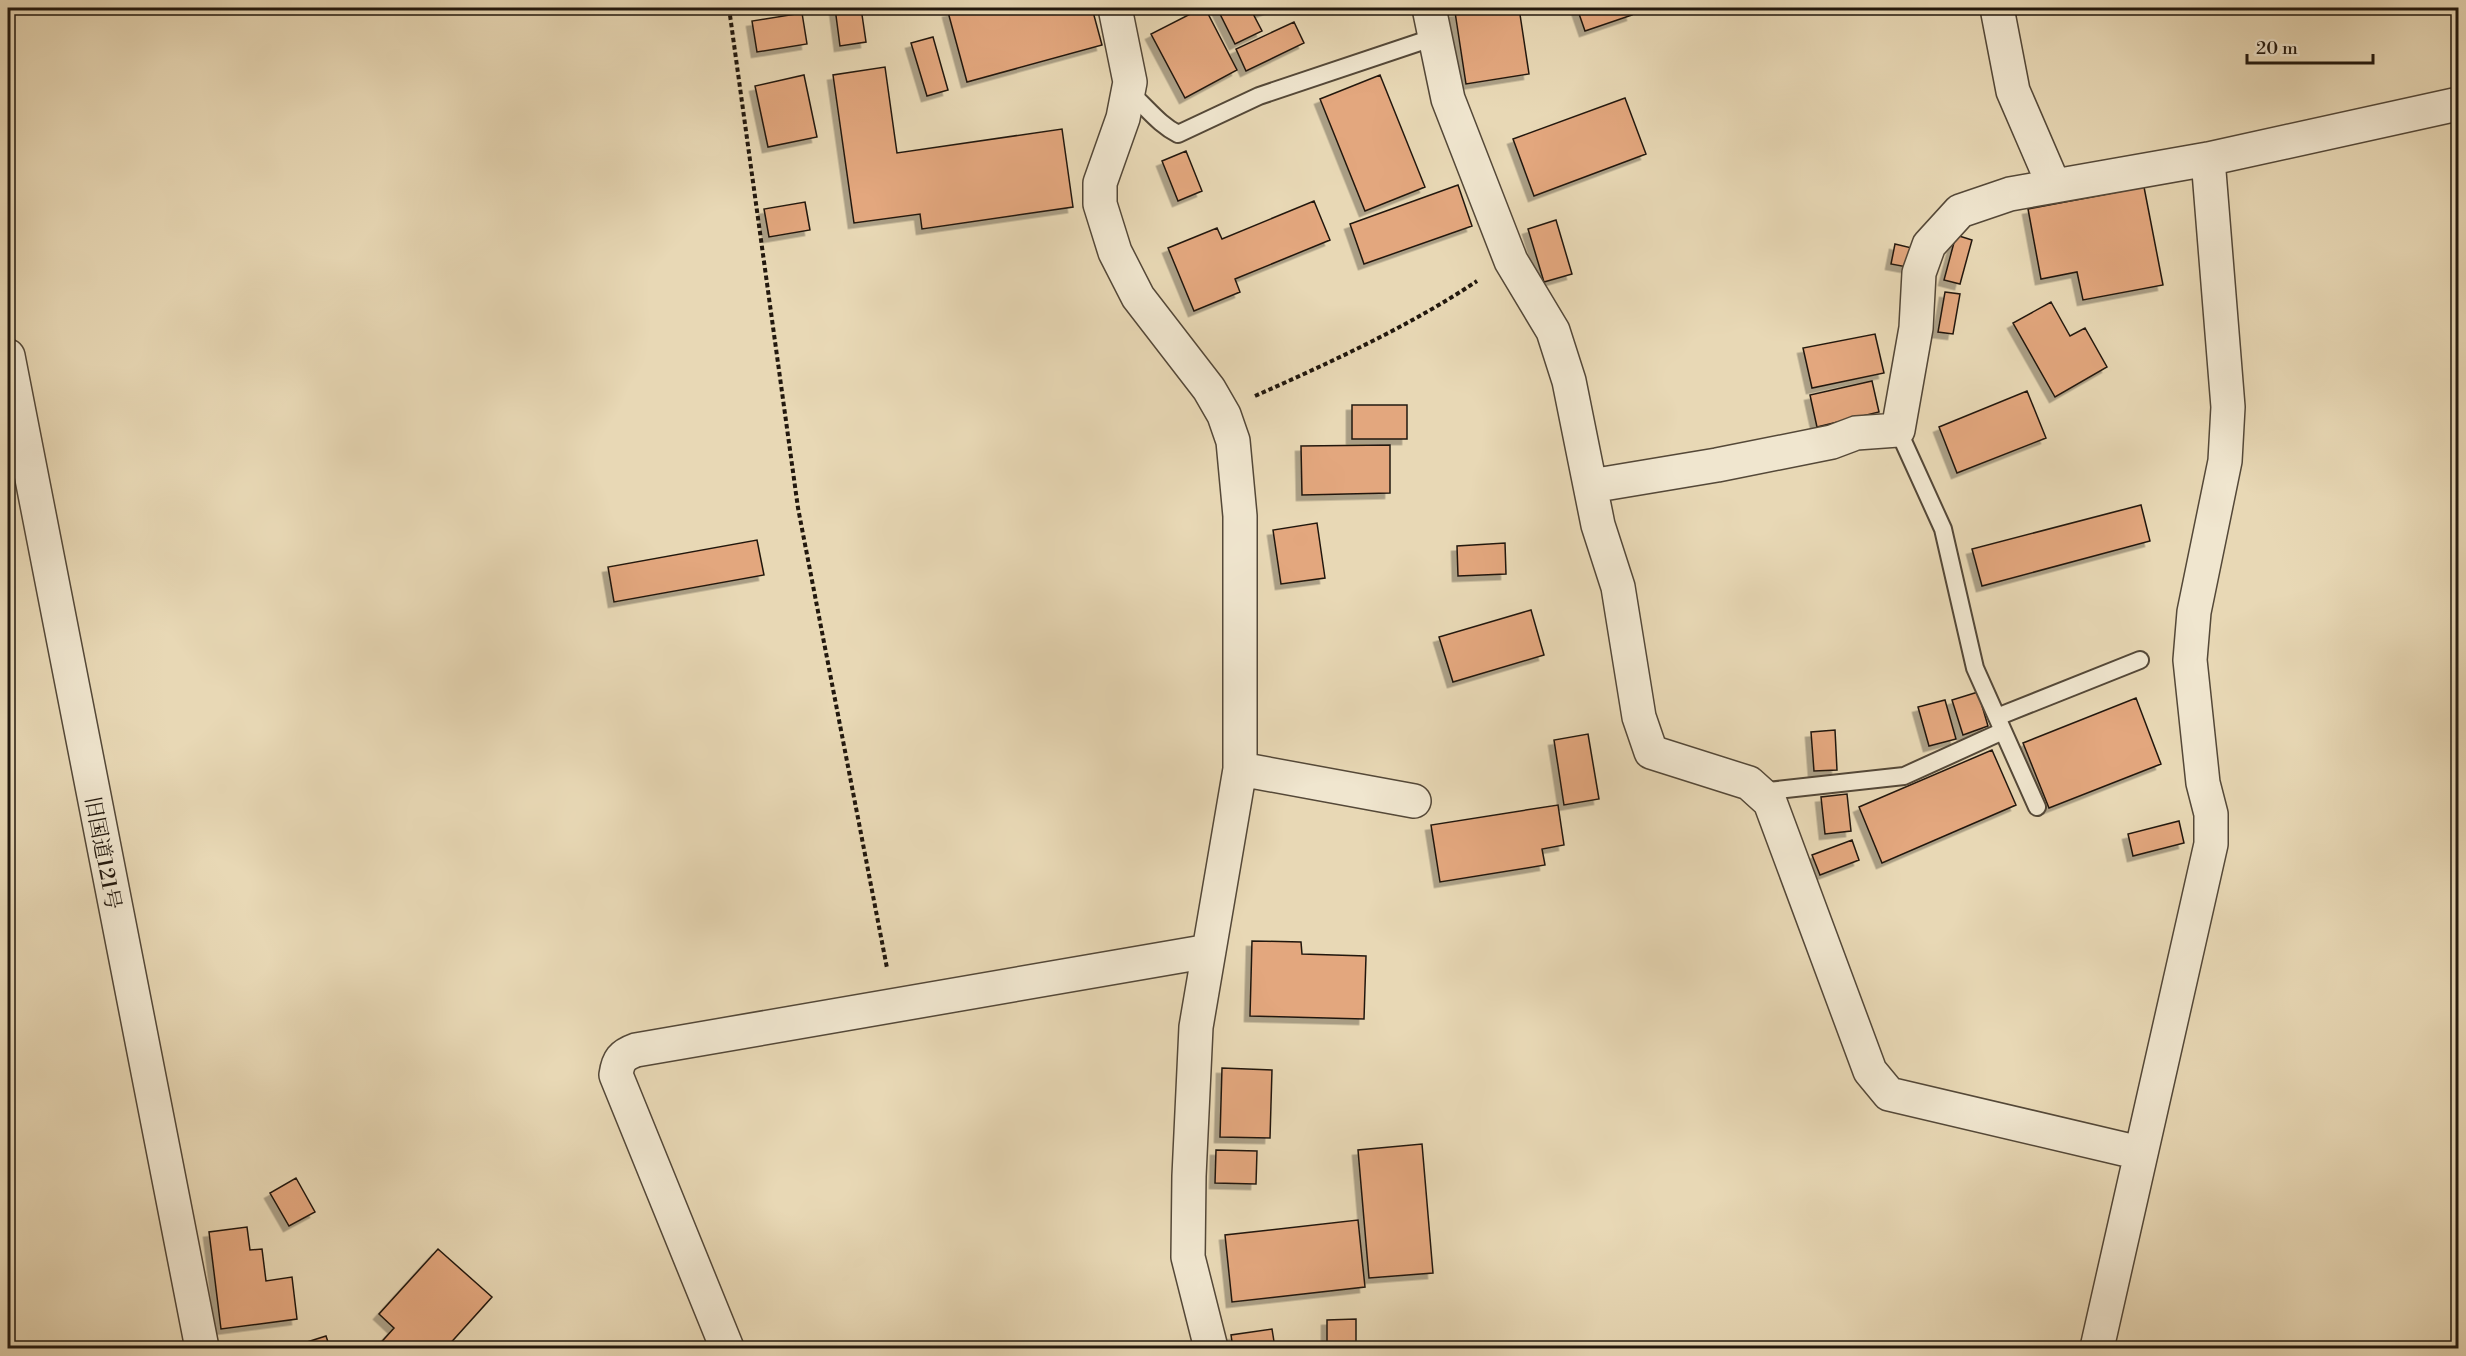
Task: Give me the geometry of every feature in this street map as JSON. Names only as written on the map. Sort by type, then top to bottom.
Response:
[{"type":"street","points":[[1115,8],[1130,82],[1123,118],[1100,183],[1100,204],[1115,252],[1138,297],[1209,389],[1221,410],[1233,441],[1240,516],[1240,769],[1196,1027],[1188,1257],[1210,1348]]},
{"type":"street","points":[[1997,8],[2013,91],[2054,186]]},
{"type":"street","points":[[1432,22],[1448,99],[1511,261],[1553,331],[1569,381],[1598,525],[1618,587],[1639,717],[1651,752],[1749,783],[1770,802],[1870,1071],[1889,1094],[2140,1153]]},
{"type":"street","points":[[1591,486],[1717,465],[1832,442],[1856,433],[1898,430],[1916,328],[1919,273],[1929,245],[1960,211],[2010,194],[2208,159],[2458,104]]},
{"type":"street","points":[[2097,1348],[2211,844],[2211,814],[2203,783],[2190,660],[2194,612],[2225,461],[2228,407],[2208,159]]},
{"type":"street","name":"旧国道121号","points":[[8,356],[202,1348]]},
{"type":"street","points":[[1240,769],[1414,801]]},
{"type":"street","points":[[727,1348],[616,1075],[618,1062],[624,1055],[636,1050],[1209,951]]},
{"type":"lane","points":[[1128,92],[1146,105],[1163,127],[1178,134],[1259,96],[1432,22]]},
{"type":"lane","points":[[1898,430],[1943,529],[1975,668],[2037,807]]},
{"type":"lane","points":[[1759,792],[1904,776],[2000,724],[2140,660]]},
{"type":"path","points":[[729,8],[798,508],[895,1005]]},
{"type":"path","points":[[1221,410],[1305,374],[1383,334],[1457,295],[1511,261]]},
{"type":"building","points":[[835,8],[861,8],[866,42],[840,46]]},
{"type":"building","points":[[964,8],[1092,8],[1102,45],[967,82],[948,12]]},
{"type":"building","points":[[1205,8],[1237,70],[1185,98],[1151,34]]},
{"type":"building","points":[[1217,8],[1250,8],[1262,31],[1235,44]]},
{"type":"building","points":[[1253,8],[1271,8],[1256,14]]},
{"type":"building","points":[[1482,8],[1519,8],[1529,74],[1466,84],[1455,12]]},
{"type":"building","points":[[1577,8],[1630,8],[1632,15],[1585,31]]},
{"type":"building","points":[[802,13],[807,44],[757,52],[752,21]]},
{"type":"building","points":[[1294,22],[1304,43],[1246,71],[1236,49]]},
{"type":"building","points":[[933,37],[948,90],[927,96],[911,43]]},
{"type":"building","points":[[885,67],[897,153],[1062,129],[1073,207],[922,229],[920,214],[854,223],[833,75]]},
{"type":"building","points":[[804,75],[817,137],[768,147],[755,86]]},
{"type":"building","points":[[1380,75],[1425,187],[1365,211],[1320,99]]},
{"type":"building","points":[[1625,98],[1646,154],[1534,196],[1513,139]]},
{"type":"building","points":[[1186,151],[1202,191],[1178,201],[1162,161]]},
{"type":"building","points":[[1458,185],[1472,226],[1364,264],[1350,224]]},
{"type":"building","points":[[2144,187],[2163,285],[2083,300],[2077,272],[2041,279],[2028,209]]},
{"type":"building","points":[[1314,201],[1330,240],[1235,279],[1240,292],[1194,311],[1168,248],[1217,228],[1222,239]]},
{"type":"building","points":[[805,202],[810,230],[769,237],[764,209]]},
{"type":"building","points":[[1556,220],[1572,274],[1544,282],[1528,229]]},
{"type":"building","points":[[1956,235],[1972,240],[1960,284],[1944,280]]},
{"type":"building","points":[[1895,244],[1916,249],[1912,268],[1891,264]]},
{"type":"building","points":[[1945,292],[1960,294],[1953,334],[1938,332]]},
{"type":"building","points":[[2051,302],[2070,336],[2085,328],[2107,367],[2055,397],[2013,323]]},
{"type":"building","points":[[1875,334],[1884,373],[1812,388],[1803,348]]},
{"type":"building","points":[[1872,381],[1879,412],[1817,427],[1810,395]]},
{"type":"building","points":[[2027,391],[2046,438],[1957,473],[1939,427]]},
{"type":"building","points":[[1352,405],[1407,405],[1407,439],[1352,439]]},
{"type":"building","points":[[1390,445],[1390,493],[1302,495],[1301,446]]},
{"type":"building","points":[[2141,505],[2150,541],[1982,586],[1972,549]]},
{"type":"building","points":[[1317,523],[1325,578],[1281,584],[1273,530]]},
{"type":"building","points":[[757,540],[764,575],[614,602],[608,567]]},
{"type":"building","points":[[1505,543],[1506,574],[1458,576],[1457,546]]},
{"type":"building","points":[[1531,610],[1544,655],[1453,682],[1439,637]]},
{"type":"building","points":[[1978,692],[1988,726],[1963,735],[1952,700]]},
{"type":"building","points":[[2136,698],[2161,764],[2049,808],[2023,743]]},
{"type":"building","points":[[1945,700],[1956,739],[1929,746],[1918,707]]},
{"type":"building","points":[[1835,730],[1837,770],[1814,771],[1811,732]]},
{"type":"building","points":[[1588,734],[1599,799],[1564,805],[1554,740]]},
{"type":"building","points":[[1992,750],[2016,805],[1882,863],[1859,807]]},
{"type":"building","points":[[1847,794],[1851,831],[1825,834],[1821,797]]},
{"type":"building","points":[[1558,805],[1564,845],[1542,849],[1545,865],[1440,882],[1431,825]]},
{"type":"building","points":[[2179,821],[2184,843],[2133,856],[2128,834]]},
{"type":"building","points":[[1852,840],[1859,860],[1820,875],[1812,855]]},
{"type":"building","points":[[1252,941],[1301,942],[1302,954],[1366,956],[1364,1019],[1250,1016]]},
{"type":"building","points":[[1222,1068],[1272,1070],[1270,1138],[1220,1137]]},
{"type":"building","points":[[1422,1144],[1433,1273],[1369,1278],[1358,1150]]},
{"type":"building","points":[[1216,1150],[1257,1151],[1256,1184],[1215,1183]]},
{"type":"building","points":[[296,1178],[315,1212],[289,1226],[270,1193]]},
{"type":"building","points":[[1358,1220],[1365,1287],[1232,1302],[1225,1235]]},
{"type":"building","points":[[247,1227],[250,1250],[262,1249],[266,1281],[292,1277],[297,1319],[221,1329],[209,1232]]},
{"type":"building","points":[[438,1249],[492,1297],[446,1348],[376,1348],[394,1328],[379,1314]]},
{"type":"building","points":[[1356,1319],[1356,1343],[1327,1344],[1327,1320]]},
{"type":"building","points":[[1272,1329],[1275,1348],[1233,1348],[1231,1335]]},
{"type":"building","points":[[326,1336],[330,1348],[288,1348]]}]
